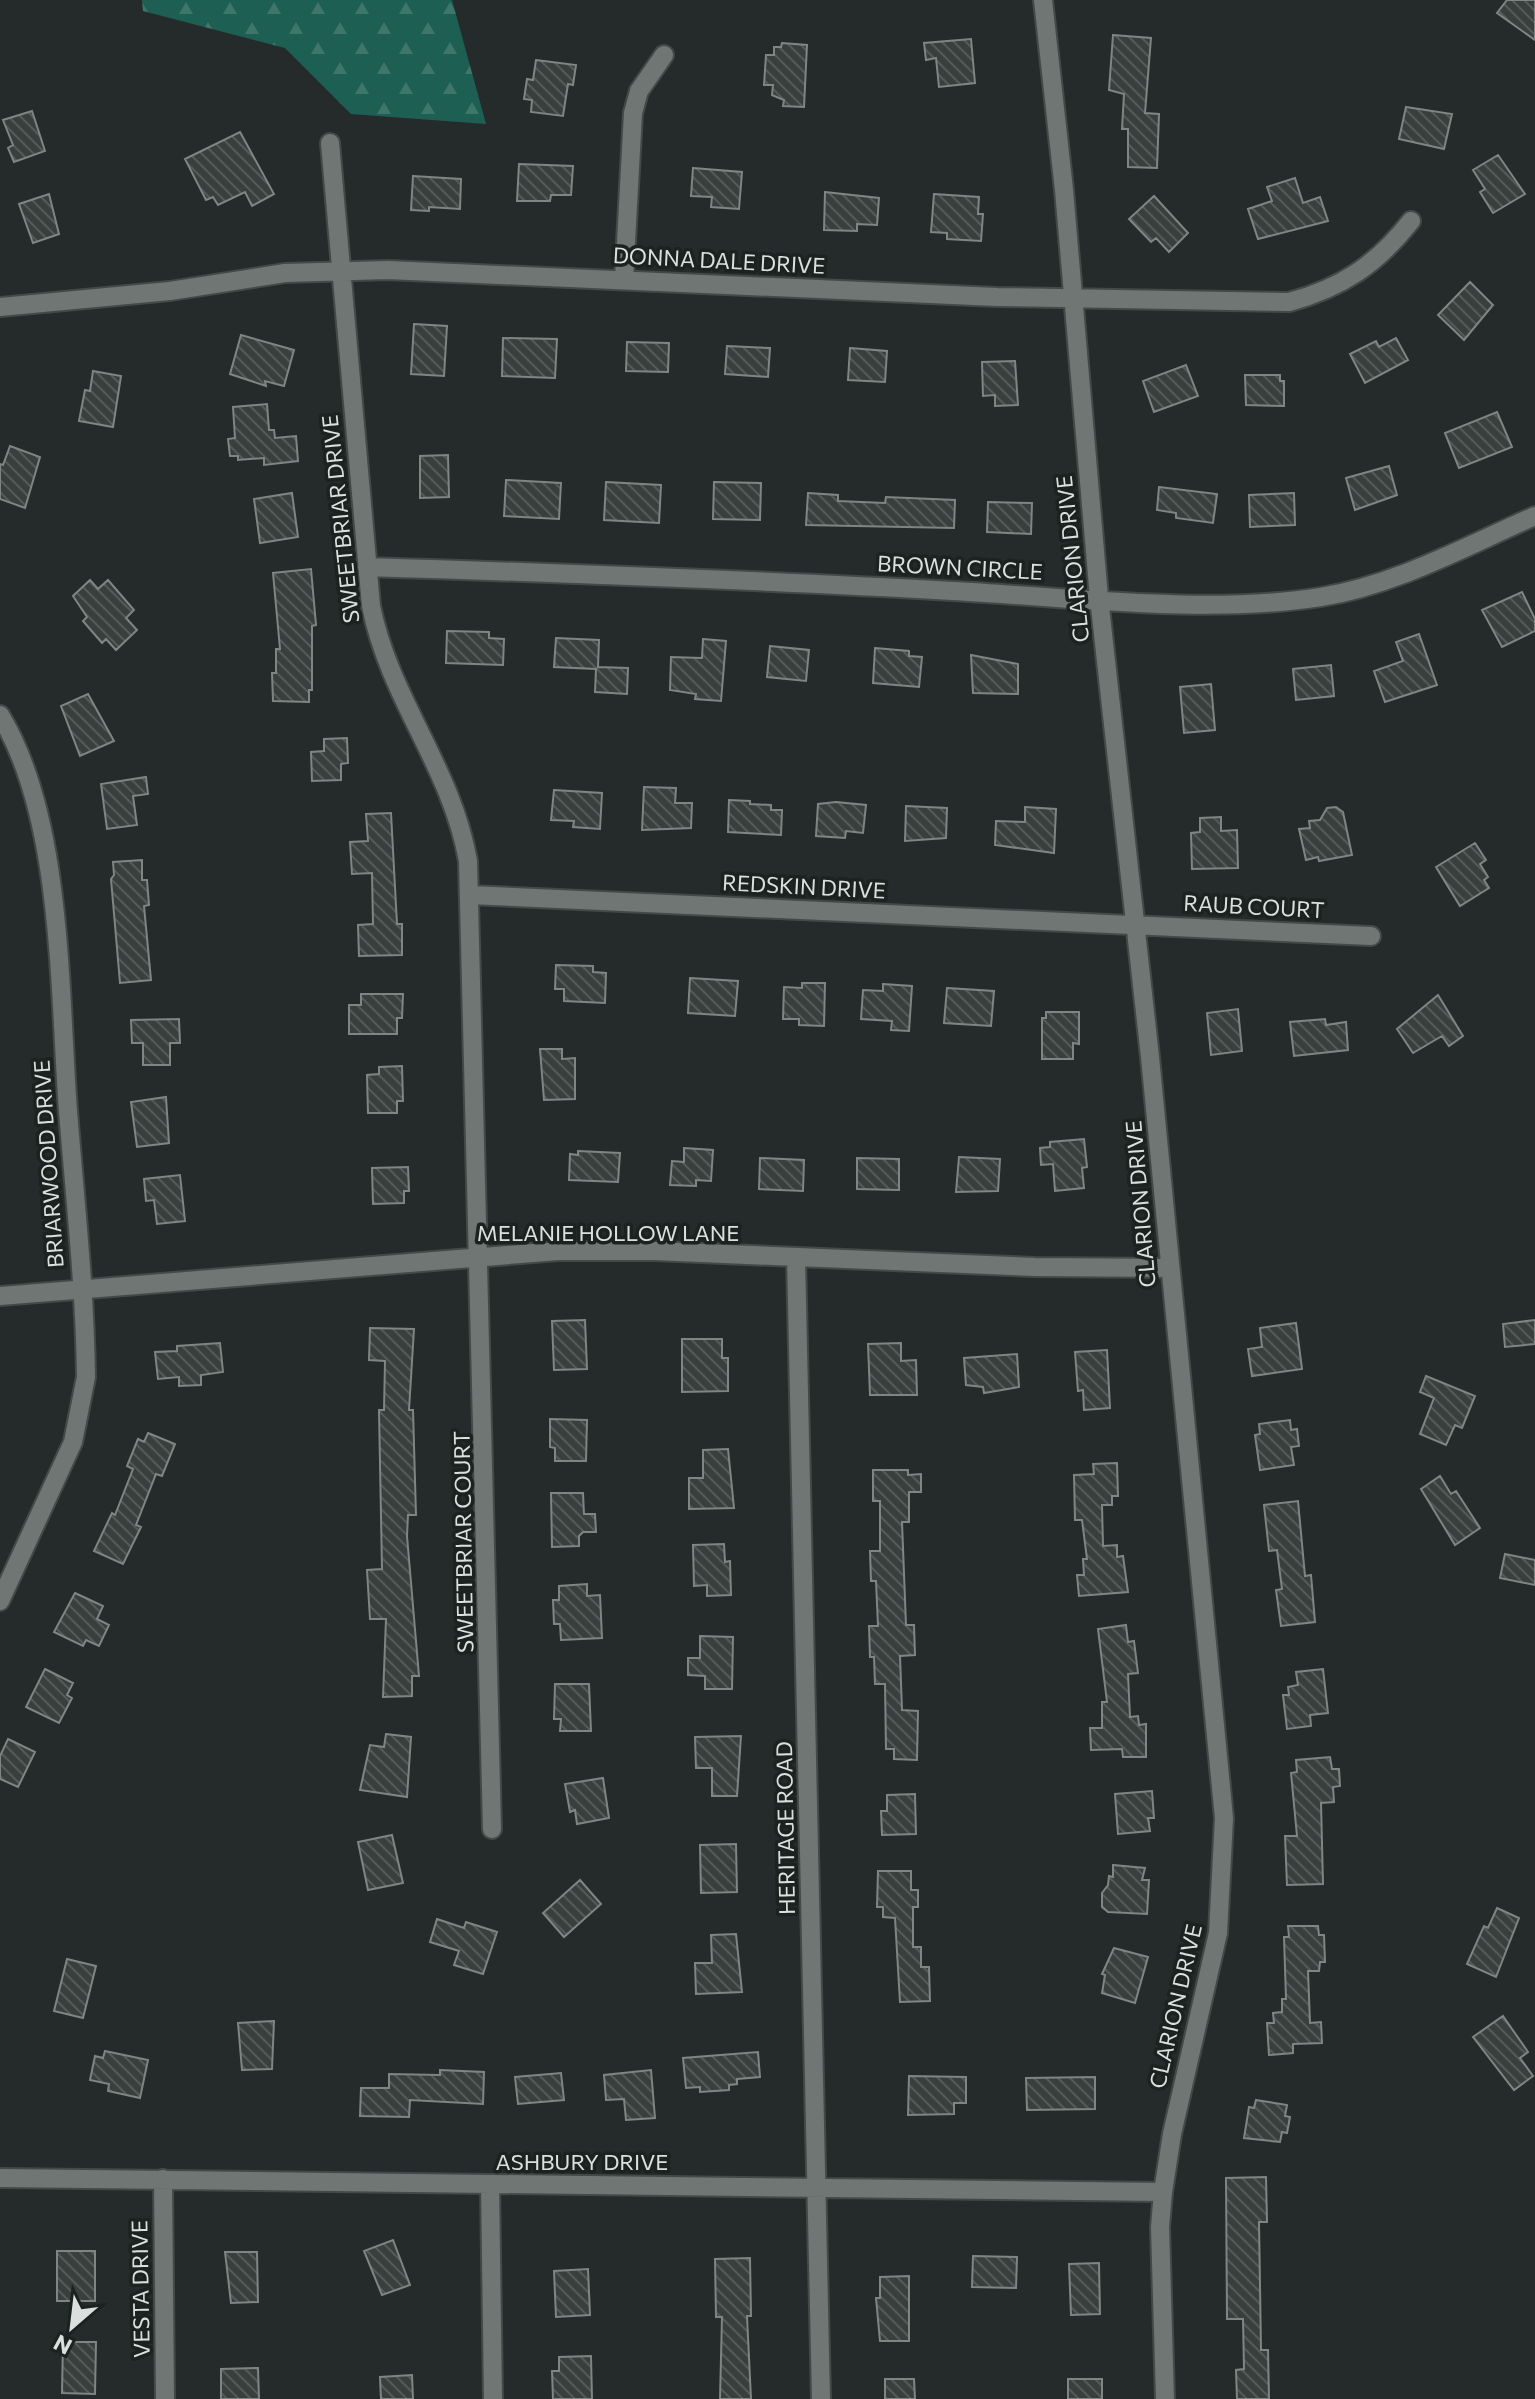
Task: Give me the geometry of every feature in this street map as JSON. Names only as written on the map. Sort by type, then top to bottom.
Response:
[{"type":"street","name":"CLARION DRIVE","points":[[1043,0],[1099,598],[1170,1268],[1206,1652],[1218,1734],[1224,1845],[1218,1933],[1175,2120],[1163,2192],[1160,2227],[1165,2399]]},
{"type":"street","points":[[624,279],[633,113],[639,91],[664,55]]},
{"type":"street","name":"SWEETBRIAR DRIVE","points":[[330,143],[367,567],[377,637],[390,674],[442,772],[462,826],[470,895],[472,1096],[479,1256]]},
{"type":"street","name":"DONNA DALE DRIVE","points":[[0,307],[170,291],[285,273],[341,270],[1072,299],[1289,302],[1319,294],[1348,281],[1373,263],[1411,221]]},
{"type":"street","name":"BROWN CIRCLE","points":[[367,567],[719,578],[1099,598],[1277,602],[1323,597],[1394,577],[1535,516]]},
{"type":"street","name":"BRIARWOOD DRIVE","points":[[0,715],[30,777],[42,820],[56,947],[86,1367],[82,1410],[73,1442],[0,1601]]},
{"type":"street","name":"REDSKIN DRIVE","points":[[470,895],[1135,924]]},
{"type":"street","name":"RAUB COURT","points":[[1135,924],[1371,936]]},
{"type":"street","name":"MELANIE HOLLOW LANE","points":[[0,1296],[479,1256],[654,1251],[1035,1267],[1170,1268]]},
{"type":"street","name":"SWEETBRIAR COURT","points":[[479,1256],[492,1829]]},
{"type":"street","name":"HERITAGE ROAD","points":[[796,1257],[821,2399]]},
{"type":"street","name":"ASHBURY DRIVE","points":[[0,2178],[1163,2192]]},
{"type":"street","name":"VESTA DRIVE","points":[[163,2179],[165,2399]]},
{"type":"street","points":[[490,2184],[493,2399]]},
{"type":"green space","points":[[142,0],[452,0],[486,124],[351,114],[285,48],[143,11]]},
{"type":"building","points":[[1507,0],[1535,0],[1535,40],[1497,13]]},
{"type":"building","points":[[1113,35],[1151,38],[1145,113],[1159,114],[1157,168],[1128,167],[1128,129],[1122,129],[1124,94],[1109,90]]},
{"type":"building","points":[[971,39],[975,83],[939,87],[936,58],[926,60],[924,43]]},
{"type":"building","points":[[782,43],[807,45],[804,107],[783,106],[784,100],[772,95],[773,85],[764,85],[766,55],[774,55],[774,47],[781,47]]},
{"type":"building","points":[[536,60],[576,65],[573,85],[568,84],[563,116],[531,112],[532,100],[524,99],[527,79],[533,80]]},
{"type":"building","points":[[1406,107],[1452,114],[1444,149],[1399,139]]},
{"type":"building","points":[[32,111],[45,151],[14,162],[8,148],[13,145],[3,120]]},
{"type":"building","points":[[240,132],[274,194],[252,206],[245,192],[218,205],[213,197],[206,200],[185,159]]},
{"type":"building","points":[[1498,155],[1525,194],[1493,213],[1480,192],[1485,189],[1473,170]]},
{"type":"building","points":[[519,164],[573,166],[571,195],[551,195],[550,201],[517,201]]},
{"type":"building","points":[[693,168],[742,172],[739,209],[711,207],[712,197],[691,196]]},
{"type":"building","points":[[413,176],[461,179],[460,209],[429,207],[429,211],[411,210]]},
{"type":"building","points":[[1295,178],[1303,203],[1320,197],[1328,221],[1258,239],[1248,209],[1272,201],[1267,187]]},
{"type":"building","points":[[825,192],[879,198],[877,225],[857,224],[857,231],[824,230]]},
{"type":"building","points":[[49,194],[59,234],[33,243],[19,204]]},
{"type":"building","points":[[934,194],[979,197],[978,214],[983,214],[981,241],[947,239],[947,233],[931,232]]},
{"type":"building","points":[[1154,196],[1188,233],[1169,252],[1156,238],[1151,242],[1129,219]]},
{"type":"building","points":[[1470,282],[1493,305],[1464,340],[1438,315]]},
{"type":"building","points":[[414,324],[447,326],[444,376],[411,374]]},
{"type":"building","points":[[241,335],[294,350],[284,386],[265,381],[266,386],[230,374]]},
{"type":"building","points":[[503,338],[557,339],[555,378],[502,376]]},
{"type":"building","points":[[1396,338],[1408,360],[1365,383],[1350,354],[1376,341],[1379,347]]},
{"type":"building","points":[[627,342],[669,343],[668,372],[626,371]]},
{"type":"building","points":[[727,346],[770,348],[768,377],[725,374]]},
{"type":"building","points":[[850,348],[887,351],[885,382],[848,380]]},
{"type":"building","points":[[1015,361],[1018,405],[995,406],[995,395],[983,396],[982,362]]},
{"type":"building","points":[[1186,365],[1198,396],[1154,412],[1143,381]]},
{"type":"building","points":[[93,371],[121,376],[113,427],[79,421],[85,390],[90,391]]},
{"type":"building","points":[[1245,375],[1280,375],[1280,381],[1284,381],[1284,406],[1246,405]]},
{"type":"building","points":[[267,404],[269,430],[274,430],[275,438],[296,436],[298,461],[264,465],[264,458],[238,460],[238,456],[230,456],[228,439],[235,438],[233,407]]},
{"type":"building","points":[[1497,412],[1512,447],[1459,468],[1445,433]]},
{"type":"building","points":[[10,446],[40,457],[25,508],[0,499],[0,464],[3,465]]},
{"type":"building","points":[[448,455],[449,497],[420,498],[420,456]]},
{"type":"building","points":[[1389,466],[1397,495],[1355,510],[1346,478]]},
{"type":"building","points":[[506,480],[561,483],[559,519],[504,516]]},
{"type":"building","points":[[606,482],[661,485],[659,523],[604,520]]},
{"type":"building","points":[[714,482],[761,483],[760,520],[713,519]]},
{"type":"building","points":[[1159,487],[1217,494],[1213,523],[1176,518],[1176,513],[1157,510]]},
{"type":"building","points":[[292,493],[298,537],[260,543],[254,499]]},
{"type":"building","points":[[808,493],[838,495],[838,501],[885,503],[886,497],[955,500],[954,528],[806,525]]},
{"type":"building","points":[[1294,493],[1295,525],[1250,527],[1249,495]]},
{"type":"building","points":[[988,502],[1032,503],[1031,534],[987,532]]},
{"type":"building","points":[[311,569],[316,625],[312,626],[312,690],[309,690],[309,702],[273,701],[272,673],[276,673],[276,649],[280,649],[273,573]]},
{"type":"building","points":[[90,580],[98,589],[108,580],[134,610],[126,618],[137,630],[116,650],[106,639],[102,643],[83,621],[87,617],[73,596]]},
{"type":"building","points":[[1522,592],[1535,619],[1535,631],[1502,647],[1482,610]]},
{"type":"building","points":[[447,631],[489,632],[489,638],[504,639],[503,665],[446,663]]},
{"type":"building","points":[[1419,634],[1437,685],[1385,702],[1374,671],[1403,661],[1396,642]]},
{"type":"building","points":[[556,638],[599,640],[598,667],[628,668],[627,694],[595,692],[596,669],[554,667]]},
{"type":"building","points":[[703,639],[726,641],[721,701],[695,699],[696,694],[670,690],[671,657],[702,658]]},
{"type":"building","points":[[770,646],[809,650],[806,681],[767,677]]},
{"type":"building","points":[[875,648],[909,651],[909,656],[922,657],[919,687],[873,683]]},
{"type":"building","points":[[971,655],[1018,664],[1018,694],[973,693]]},
{"type":"building","points":[[1331,665],[1334,696],[1296,700],[1293,669]]},
{"type":"building","points":[[1211,684],[1215,730],[1184,733],[1180,687]]},
{"type":"building","points":[[88,694],[114,741],[80,756],[61,706]]},
{"type":"building","points":[[347,738],[348,763],[341,764],[341,780],[312,781],[311,752],[324,751],[324,739]]},
{"type":"building","points":[[146,777],[148,794],[133,796],[137,825],[107,829],[101,784]]},
{"type":"building","points":[[644,787],[676,788],[675,803],[692,803],[691,828],[642,830]]},
{"type":"building","points":[[554,790],[602,793],[600,829],[573,827],[574,821],[551,820]]},
{"type":"building","points":[[729,800],[750,801],[750,804],[771,805],[771,810],[782,810],[781,835],[728,832]]},
{"type":"building","points":[[818,804],[866,805],[863,833],[846,831],[845,838],[816,836]]},
{"type":"building","points":[[906,806],[947,808],[946,838],[905,841]]},
{"type":"building","points":[[1025,807],[1056,809],[1054,853],[995,845],[996,821],[1025,822]]},
{"type":"building","points":[[1336,807],[1343,812],[1352,855],[1306,860],[1299,829],[1310,828],[1309,821],[1320,820],[1327,808]]},
{"type":"building","points":[[391,813],[397,924],[402,924],[402,955],[359,956],[358,925],[373,924],[372,873],[352,874],[350,842],[368,841],[366,814]]},
{"type":"building","points":[[1221,817],[1221,831],[1237,830],[1238,868],[1192,869],[1191,833],[1200,832],[1200,818]]},
{"type":"building","points":[[1475,843],[1486,860],[1480,864],[1488,877],[1484,880],[1489,888],[1460,906],[1436,867]]},
{"type":"building","points":[[142,860],[142,880],[147,880],[149,905],[144,906],[151,980],[120,983],[111,879],[114,875],[113,862]]},
{"type":"building","points":[[556,965],[593,966],[593,972],[606,973],[605,1003],[564,1001],[564,989],[555,989]]},
{"type":"building","points":[[690,978],[738,981],[735,1016],[688,1013]]},
{"type":"building","points":[[802,983],[825,983],[824,1026],[799,1025],[799,1019],[783,1019],[784,987],[802,988]]},
{"type":"building","points":[[883,984],[912,986],[909,1031],[891,1030],[892,1021],[861,1019],[863,990],[883,991]]},
{"type":"building","points":[[947,988],[994,991],[991,1026],[944,1023]]},
{"type":"building","points":[[361,994],[403,994],[402,1018],[397,1018],[397,1034],[349,1034],[349,1005],[361,1005]]},
{"type":"building","points":[[1438,995],[1463,1036],[1449,1046],[1442,1036],[1413,1053],[1397,1029]]},
{"type":"building","points":[[1238,1009],[1242,1051],[1211,1055],[1207,1013]]},
{"type":"building","points":[[1046,1012],[1079,1012],[1079,1044],[1073,1043],[1073,1059],[1042,1059],[1042,1018],[1046,1018]]},
{"type":"building","points":[[179,1019],[180,1043],[170,1043],[170,1065],[143,1065],[143,1043],[132,1043],[131,1020]]},
{"type":"building","points":[[1325,1019],[1326,1025],[1346,1022],[1348,1050],[1294,1056],[1290,1022]]},
{"type":"building","points":[[540,1049],[562,1049],[562,1059],[575,1058],[575,1099],[544,1100]]},
{"type":"building","points":[[402,1066],[403,1101],[397,1101],[397,1113],[368,1113],[367,1075],[379,1074],[379,1067]]},
{"type":"building","points":[[166,1097],[169,1143],[137,1147],[131,1102]]},
{"type":"building","points":[[1084,1139],[1087,1167],[1082,1168],[1084,1188],[1055,1191],[1053,1164],[1041,1165],[1040,1148],[1050,1147],[1050,1142]]},
{"type":"building","points":[[684,1148],[713,1150],[711,1181],[696,1180],[696,1186],[670,1185],[672,1161],[684,1162]]},
{"type":"building","points":[[578,1151],[620,1153],[618,1182],[569,1180],[570,1154],[578,1155]]},
{"type":"building","points":[[959,1157],[1000,1159],[998,1191],[956,1192]]},
{"type":"building","points":[[760,1158],[804,1160],[803,1191],[759,1189]]},
{"type":"building","points":[[857,1158],[899,1159],[899,1190],[857,1189]]},
{"type":"building","points":[[408,1167],[409,1191],[404,1191],[404,1203],[373,1204],[372,1168]]},
{"type":"building","points":[[180,1175],[185,1221],[157,1224],[154,1200],[146,1201],[144,1179]]},
{"type":"building","points":[[585,1320],[587,1369],[554,1370],[552,1321]]},
{"type":"building","points":[[1535,1320],[1535,1344],[1505,1347],[1503,1324]]},
{"type":"building","points":[[1296,1323],[1302,1369],[1252,1376],[1248,1349],[1262,1347],[1260,1328]]},
{"type":"building","points":[[370,1328],[414,1329],[409,1410],[413,1410],[416,1515],[408,1515],[407,1536],[419,1676],[412,1676],[412,1696],[383,1697],[386,1619],[370,1619],[367,1570],[382,1569],[379,1410],[384,1410],[385,1361],[369,1360]]},
{"type":"building","points":[[682,1339],[722,1339],[722,1358],[728,1358],[728,1391],[682,1392]]},
{"type":"building","points":[[220,1343],[223,1372],[201,1375],[201,1385],[179,1386],[179,1377],[158,1379],[155,1352],[177,1351],[177,1346]]},
{"type":"building","points":[[901,1343],[901,1361],[916,1360],[917,1395],[870,1395],[868,1344]]},
{"type":"building","points":[[1107,1350],[1110,1408],[1084,1410],[1083,1390],[1078,1391],[1075,1352]]},
{"type":"building","points":[[1017,1354],[1019,1387],[984,1393],[983,1387],[966,1385],[964,1358]]},
{"type":"building","points":[[1426,1376],[1475,1396],[1462,1428],[1455,1425],[1446,1445],[1420,1434],[1434,1398],[1420,1392]]},
{"type":"building","points":[[550,1419],[587,1420],[586,1461],[555,1461],[555,1448],[550,1447]]},
{"type":"building","points":[[1290,1420],[1291,1430],[1297,1429],[1299,1446],[1291,1447],[1294,1465],[1260,1470],[1255,1435],[1260,1434],[1259,1424]]},
{"type":"building","points":[[148,1433],[175,1444],[162,1476],[156,1474],[136,1525],[141,1527],[123,1564],[94,1551],[112,1513],[115,1515],[133,1469],[127,1466],[138,1439],[144,1442]]},
{"type":"building","points":[[728,1449],[734,1508],[689,1509],[689,1478],[703,1478],[703,1450]]},
{"type":"building","points":[[1117,1463],[1118,1496],[1112,1496],[1112,1505],[1102,1505],[1103,1546],[1117,1545],[1117,1557],[1123,1556],[1128,1592],[1079,1596],[1077,1575],[1084,1575],[1083,1559],[1087,1559],[1082,1520],[1075,1520],[1074,1475],[1094,1474],[1093,1464]]},
{"type":"building","points":[[873,1470],[908,1470],[908,1475],[921,1474],[921,1492],[909,1492],[909,1522],[902,1522],[906,1625],[914,1625],[915,1655],[900,1656],[902,1710],[918,1711],[917,1760],[894,1759],[894,1749],[886,1749],[885,1684],[875,1684],[874,1657],[870,1657],[869,1626],[878,1626],[876,1581],[871,1581],[870,1551],[880,1551],[880,1501],[873,1501]]},
{"type":"building","points":[[1440,1476],[1451,1494],[1456,1491],[1480,1528],[1455,1545],[1421,1489]]},
{"type":"building","points":[[551,1493],[583,1493],[584,1514],[595,1514],[596,1532],[583,1532],[579,1536],[579,1546],[552,1547]]},
{"type":"building","points":[[1298,1501],[1305,1576],[1311,1575],[1315,1622],[1281,1626],[1276,1590],[1282,1589],[1277,1550],[1269,1551],[1264,1505]]},
{"type":"building","points":[[724,1544],[725,1562],[730,1561],[731,1595],[707,1596],[707,1585],[694,1586],[693,1545]]},
{"type":"building","points":[[1505,1554],[1535,1560],[1535,1585],[1500,1578]]},
{"type":"building","points":[[587,1584],[587,1596],[600,1595],[602,1638],[561,1640],[560,1624],[554,1624],[553,1600],[559,1600],[559,1586]]},
{"type":"building","points":[[75,1593],[103,1606],[97,1619],[109,1625],[99,1646],[86,1640],[83,1646],[54,1632]]},
{"type":"building","points":[[1126,1625],[1128,1642],[1134,1641],[1138,1673],[1128,1674],[1130,1717],[1138,1716],[1139,1725],[1146,1724],[1146,1757],[1123,1757],[1122,1749],[1091,1750],[1090,1728],[1102,1728],[1102,1702],[1107,1702],[1098,1629]]},
{"type":"building","points":[[700,1636],[733,1637],[732,1689],[705,1689],[705,1676],[688,1675],[688,1658],[700,1658]]},
{"type":"building","points":[[45,1669],[73,1683],[67,1695],[72,1698],[59,1723],[26,1707]]},
{"type":"building","points":[[1323,1669],[1328,1713],[1310,1715],[1311,1726],[1287,1729],[1283,1695],[1289,1695],[1288,1687],[1298,1685],[1296,1672]]},
{"type":"building","points":[[555,1684],[589,1684],[591,1731],[560,1731],[561,1719],[554,1719]]},
{"type":"building","points":[[386,1734],[411,1737],[407,1797],[360,1790],[370,1745],[384,1747]]},
{"type":"building","points":[[741,1736],[737,1796],[712,1796],[712,1768],[696,1768],[695,1737]]},
{"type":"building","points":[[8,1739],[35,1752],[18,1787],[0,1779],[0,1756]]},
{"type":"building","points":[[1330,1757],[1332,1769],[1339,1769],[1340,1786],[1333,1787],[1334,1802],[1321,1803],[1323,1884],[1287,1885],[1285,1836],[1297,1836],[1291,1773],[1297,1772],[1296,1760]]},
{"type":"building","points":[[603,1778],[609,1818],[577,1824],[575,1810],[570,1812],[565,1784]]},
{"type":"building","points":[[1152,1791],[1154,1818],[1148,1818],[1150,1831],[1118,1834],[1115,1794]]},
{"type":"building","points":[[915,1794],[916,1834],[882,1835],[881,1811],[887,1811],[887,1795]]},
{"type":"building","points":[[392,1835],[403,1883],[368,1890],[358,1842]]},
{"type":"building","points":[[736,1844],[737,1892],[701,1893],[700,1845]]},
{"type":"building","points":[[1113,1865],[1145,1868],[1142,1880],[1149,1880],[1147,1914],[1108,1912],[1102,1907],[1102,1893],[1108,1885],[1109,1876],[1113,1877]]},
{"type":"building","points":[[878,1871],[911,1871],[911,1890],[918,1890],[918,1907],[913,1907],[913,1947],[921,1947],[921,1967],[929,1967],[930,2001],[900,2002],[895,1918],[883,1917],[883,1907],[877,1907]]},
{"type":"building","points":[[580,1880],[601,1904],[564,1937],[543,1913]]},
{"type":"building","points":[[1497,1908],[1519,1918],[1496,1977],[1467,1964],[1484,1926],[1488,1928]]},
{"type":"building","points":[[437,1919],[464,1928],[466,1922],[497,1932],[483,1974],[454,1965],[459,1951],[430,1942]]},
{"type":"building","points":[[1288,1926],[1318,1926],[1319,1935],[1324,1935],[1325,1962],[1320,1962],[1319,1971],[1308,1971],[1310,2023],[1321,2022],[1322,2043],[1293,2044],[1293,2053],[1269,2055],[1267,2023],[1274,2023],[1273,2013],[1282,2012],[1282,1999],[1286,1999],[1284,1937],[1289,1937]]},
{"type":"building","points":[[736,1934],[742,1992],[696,1994],[695,1963],[712,1963],[711,1935]]},
{"type":"building","points":[[1114,1948],[1148,1957],[1135,2003],[1102,1993],[1105,1975],[1102,1974]]},
{"type":"building","points":[[67,1959],[96,1966],[83,2018],[54,2011]]},
{"type":"building","points":[[1503,2016],[1528,2052],[1520,2058],[1533,2076],[1514,2090],[1473,2037]]},
{"type":"building","points":[[274,2021],[272,2069],[242,2070],[238,2023]]},
{"type":"building","points":[[105,2051],[148,2060],[140,2098],[108,2091],[109,2084],[90,2080],[95,2056],[103,2058]]},
{"type":"building","points":[[758,2052],[760,2077],[737,2079],[737,2084],[729,2085],[729,2090],[700,2092],[700,2087],[686,2088],[683,2058]]},
{"type":"building","points":[[440,2070],[484,2072],[483,2104],[410,2100],[409,2117],[360,2116],[361,2088],[389,2088],[389,2074],[440,2075]]},
{"type":"building","points":[[651,2070],[655,2118],[626,2120],[624,2099],[606,2100],[604,2075]]},
{"type":"building","points":[[561,2073],[564,2100],[518,2104],[515,2077]]},
{"type":"building","points":[[909,2076],[966,2077],[966,2103],[954,2103],[954,2114],[908,2115]]},
{"type":"building","points":[[1095,2077],[1095,2109],[1027,2110],[1026,2078]]},
{"type":"building","points":[[1256,2100],[1287,2105],[1285,2116],[1290,2117],[1287,2133],[1282,2132],[1280,2142],[1244,2138],[1249,2107],[1254,2108]]},
{"type":"building","points":[[1266,2177],[1267,2222],[1259,2222],[1261,2350],[1268,2350],[1269,2399],[1237,2399],[1236,2370],[1244,2369],[1243,2319],[1227,2319],[1226,2178]]},
{"type":"building","points":[[393,2240],[410,2285],[382,2295],[364,2251]]},
{"type":"building","points":[[57,2251],[95,2251],[95,2301],[57,2301]]},
{"type":"building","points":[[225,2252],[257,2252],[258,2302],[231,2303]]},
{"type":"building","points":[[973,2256],[1017,2257],[1016,2288],[972,2287]]},
{"type":"building","points":[[750,2258],[751,2316],[747,2316],[751,2399],[720,2399],[722,2317],[716,2317],[715,2259]]},
{"type":"building","points":[[1099,2263],[1100,2314],[1071,2315],[1069,2264]]},
{"type":"building","points":[[588,2269],[590,2315],[556,2317],[554,2271]]},
{"type":"building","points":[[909,2276],[909,2341],[880,2341],[876,2298],[880,2298],[880,2277]]},
{"type":"building","points":[[63,2342],[96,2342],[95,2394],[62,2393]]},
{"type":"building","points":[[591,2356],[592,2399],[553,2399],[552,2371],[559,2371],[559,2357]]},
{"type":"building","points":[[258,2368],[259,2399],[221,2399],[221,2369]]},
{"type":"building","points":[[412,2375],[413,2399],[381,2399],[380,2377]]},
{"type":"building","points":[[885,2379],[914,2379],[915,2399],[885,2399]]},
{"type":"building","points":[[1068,2379],[1102,2379],[1102,2399],[1068,2399]]}]
